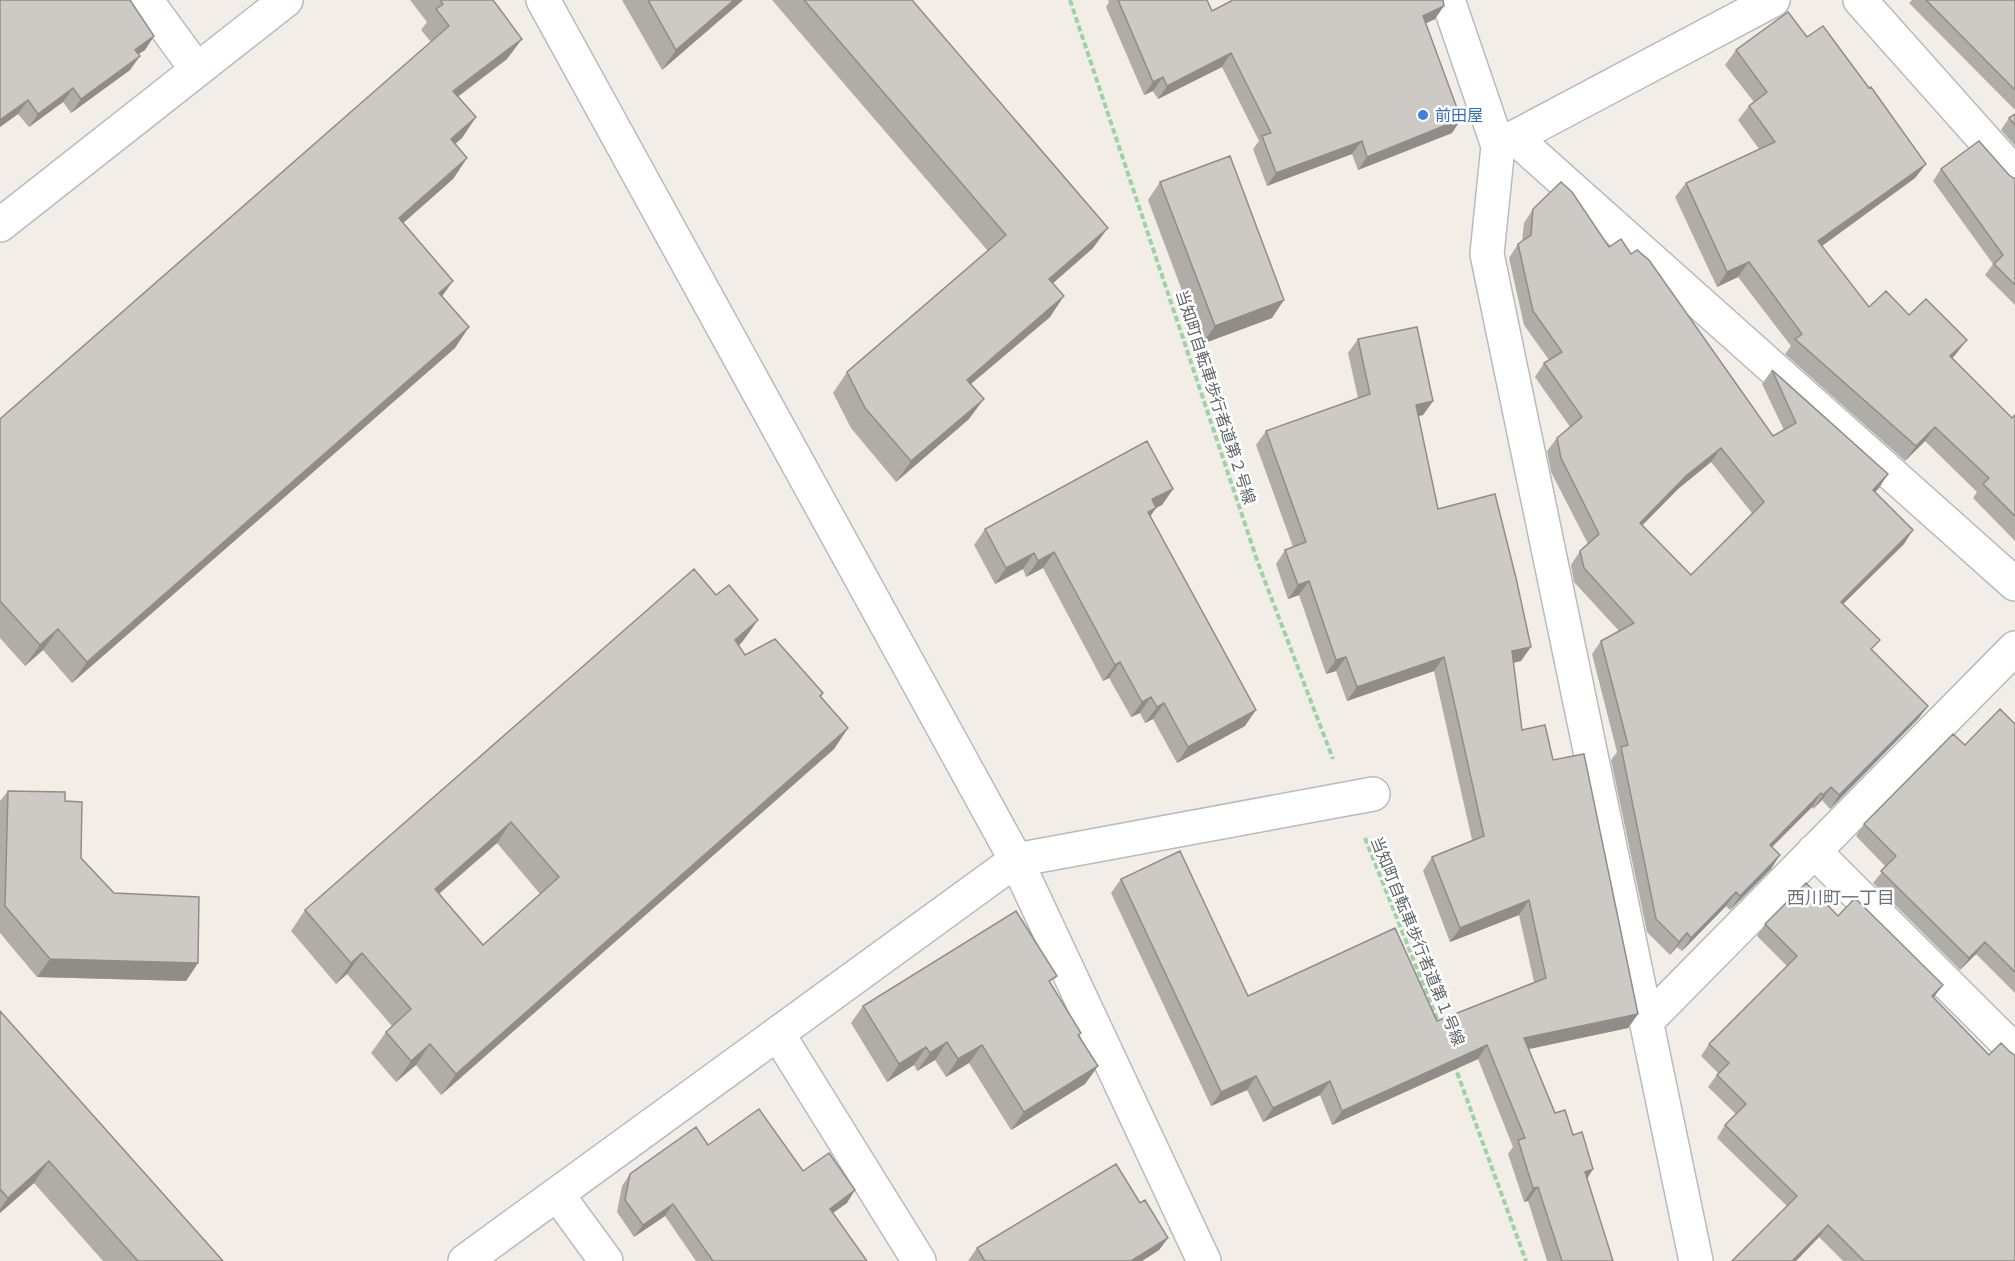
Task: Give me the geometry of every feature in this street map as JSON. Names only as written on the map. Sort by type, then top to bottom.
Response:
[{"type":"street","points":[[146,0],[197,70]]},
{"type":"street","points":[[0,225],[285,0]]},
{"type":"street","points":[[543,0],[1016,860],[1204,1261]]},
{"type":"street","points":[[1448,0],[1506,142],[2015,584]]},
{"type":"street","points":[[1506,142],[1773,0]]},
{"type":"street","points":[[1860,0],[2015,174]]},
{"type":"street","points":[[1506,142],[1487,254],[1696,1261]]},
{"type":"street","points":[[1646,1022],[2015,648]]},
{"type":"street","points":[[465,1261],[1016,860],[1360,796]]},
{"type":"street","points":[[1814,851],[2015,1051]]},
{"type":"street","points":[[778,1034],[919,1261]]},
{"type":"street","points":[[557,1194],[606,1261]]},
{"type":"path","name":"当知町自転車歩行者道第２号線","points":[[1070,0],[1258,563],[1360,796]]},
{"type":"path","name":"当知町自転車歩行者道第１号線","points":[[1360,796],[1443,1034]]},
{"type":"path","name":"当知町自転車歩行者道第１号線","points":[[1451,1055],[1526,1261]]},
{"type":"building","points":[[0,0],[130,0],[154,36],[135,50],[140,56],[81,99],[73,88],[38,114],[28,100],[0,120]]},
{"type":"building","points":[[440,0],[493,0],[522,39],[453,91],[476,117],[451,139],[467,158],[399,218],[453,281],[439,293],[469,327],[87,662],[58,629],[40,645],[0,601],[0,419],[449,26],[436,9],[443,4]]},
{"type":"building","points":[[648,0],[734,0],[676,50]]},
{"type":"building","points":[[804,0],[912,0],[1108,228],[1049,279],[1064,296],[967,380],[984,399],[911,461],[865,408],[847,372],[1006,235]]},
{"type":"building","points":[[1118,0],[1207,0],[1212,11],[1233,0],[1443,0],[1444,6],[1423,16],[1461,119],[1367,157],[1362,141],[1276,173],[1262,136],[1271,133],[1231,53],[1167,86],[1163,77],[1153,82]]},
{"type":"building","points":[[1926,0],[2015,0],[2015,90]]},
{"type":"building","points":[[1788,12],[1807,37],[1823,26],[1869,88],[1871,87],[1926,164],[1818,241],[1869,307],[1886,291],[1909,315],[1926,299],[1967,340],[1950,356],[2012,418],[2015,415],[2015,516],[1983,484],[1989,478],[1935,427],[1916,446],[1795,339],[1802,334],[1749,262],[1727,272],[1686,183],[1775,142],[1749,106],[1767,92],[1736,50]]},
{"type":"building","points":[[2015,114],[2015,125],[2009,118]]},
{"type":"building","points":[[1979,141],[2015,179],[2015,285],[1994,264],[2003,255],[1941,169]]},
{"type":"building","points":[[1230,156],[1284,300],[1215,326],[1160,182]]},
{"type":"building","points":[[1561,182],[1572,192],[1609,247],[1621,239],[1631,254],[1637,250],[1649,260],[1773,436],[1796,423],[1772,370],[1888,474],[1873,490],[1913,530],[1841,602],[1880,640],[1871,649],[1928,706],[1839,795],[1831,787],[1823,795],[1821,793],[1770,845],[1780,855],[1740,896],[1736,892],[1691,938],[1687,933],[1679,942],[1656,919],[1621,747],[1628,745],[1601,641],[1634,623],[1584,568],[1580,551],[1599,534],[1561,458],[1557,438],[1582,417],[1544,363],[1562,352],[1533,311],[1518,244],[1531,235],[1533,209]],"holes":[[[1721,448],[1764,502],[1691,575],[1640,523],[1687,475]]]},
{"type":"building","points":[[1417,327],[1433,401],[1416,405],[1438,509],[1495,494],[1531,647],[1512,651],[1522,730],[1545,725],[1553,760],[1584,754],[1638,1014],[1524,1038],[1555,1113],[1565,1110],[1573,1135],[1582,1132],[1593,1169],[1585,1172],[1613,1261],[1562,1261],[1538,1187],[1533,1188],[1518,1140],[1525,1138],[1487,1045],[1342,1111],[1330,1081],[1273,1108],[1256,1076],[1221,1092],[1121,879],[1180,851],[1248,996],[1395,928],[1437,1021],[1546,978],[1529,900],[1460,928],[1432,857],[1484,836],[1444,657],[1357,687],[1346,657],[1336,660],[1309,581],[1298,585],[1285,550],[1306,542],[1266,431],[1370,394],[1358,339]]},
{"type":"building","points":[[1147,441],[1173,489],[1152,499],[1156,508],[1148,512],[1256,710],[1188,747],[1164,703],[1157,707],[1151,697],[1142,702],[1120,662],[1115,665],[1054,552],[1038,561],[1034,553],[1006,568],[985,529]]},
{"type":"building","points":[[694,569],[716,595],[729,585],[758,620],[735,640],[745,655],[775,639],[823,693],[820,696],[848,728],[456,1074],[430,1044],[411,1061],[386,1032],[411,1009],[362,953],[351,963],[305,910]],"holes":[[[511,822],[559,877],[483,945],[435,889]]]},
{"type":"building","points":[[2000,709],[2015,724],[2015,972],[1985,942],[1969,958],[1881,871],[1896,856],[1864,824],[1953,734],[1965,745]]},
{"type":"building","points":[[8,791],[65,792],[65,801],[82,802],[81,858],[114,893],[199,897],[198,963],[50,959],[5,906]]},
{"type":"building","points":[[1806,883],[1838,916],[1855,898],[1943,985],[1932,996],[1989,1055],[2001,1043],[2015,1055],[2015,1261],[1864,1261],[1828,1225],[1792,1261],[1732,1261],[1797,1196],[1725,1125],[1746,1104],[1717,1075],[1729,1063],[1709,1044],[1797,956],[1765,924]]},
{"type":"building","points":[[1016,911],[1057,976],[1049,981],[1081,1033],[1078,1035],[1098,1066],[1024,1112],[982,1045],[958,1059],[947,1042],[930,1053],[926,1047],[899,1064],[863,1006]]},
{"type":"building","points":[[0,1011],[223,1261],[138,1261],[49,1161],[8,1198],[0,1189]]},
{"type":"building","points":[[759,1109],[803,1171],[829,1153],[855,1190],[830,1209],[867,1261],[713,1261],[673,1204],[643,1225],[625,1200],[630,1174],[696,1127],[708,1145]]},
{"type":"building","points":[[1116,1164],[1140,1203],[1145,1200],[1168,1238],[1131,1261],[985,1261],[977,1248]]},
{"type":"place","name":"前田屋","points":[[1423,115]]},
{"type":"district","name":"西川町一丁目","points":[[1841,897]]}]
